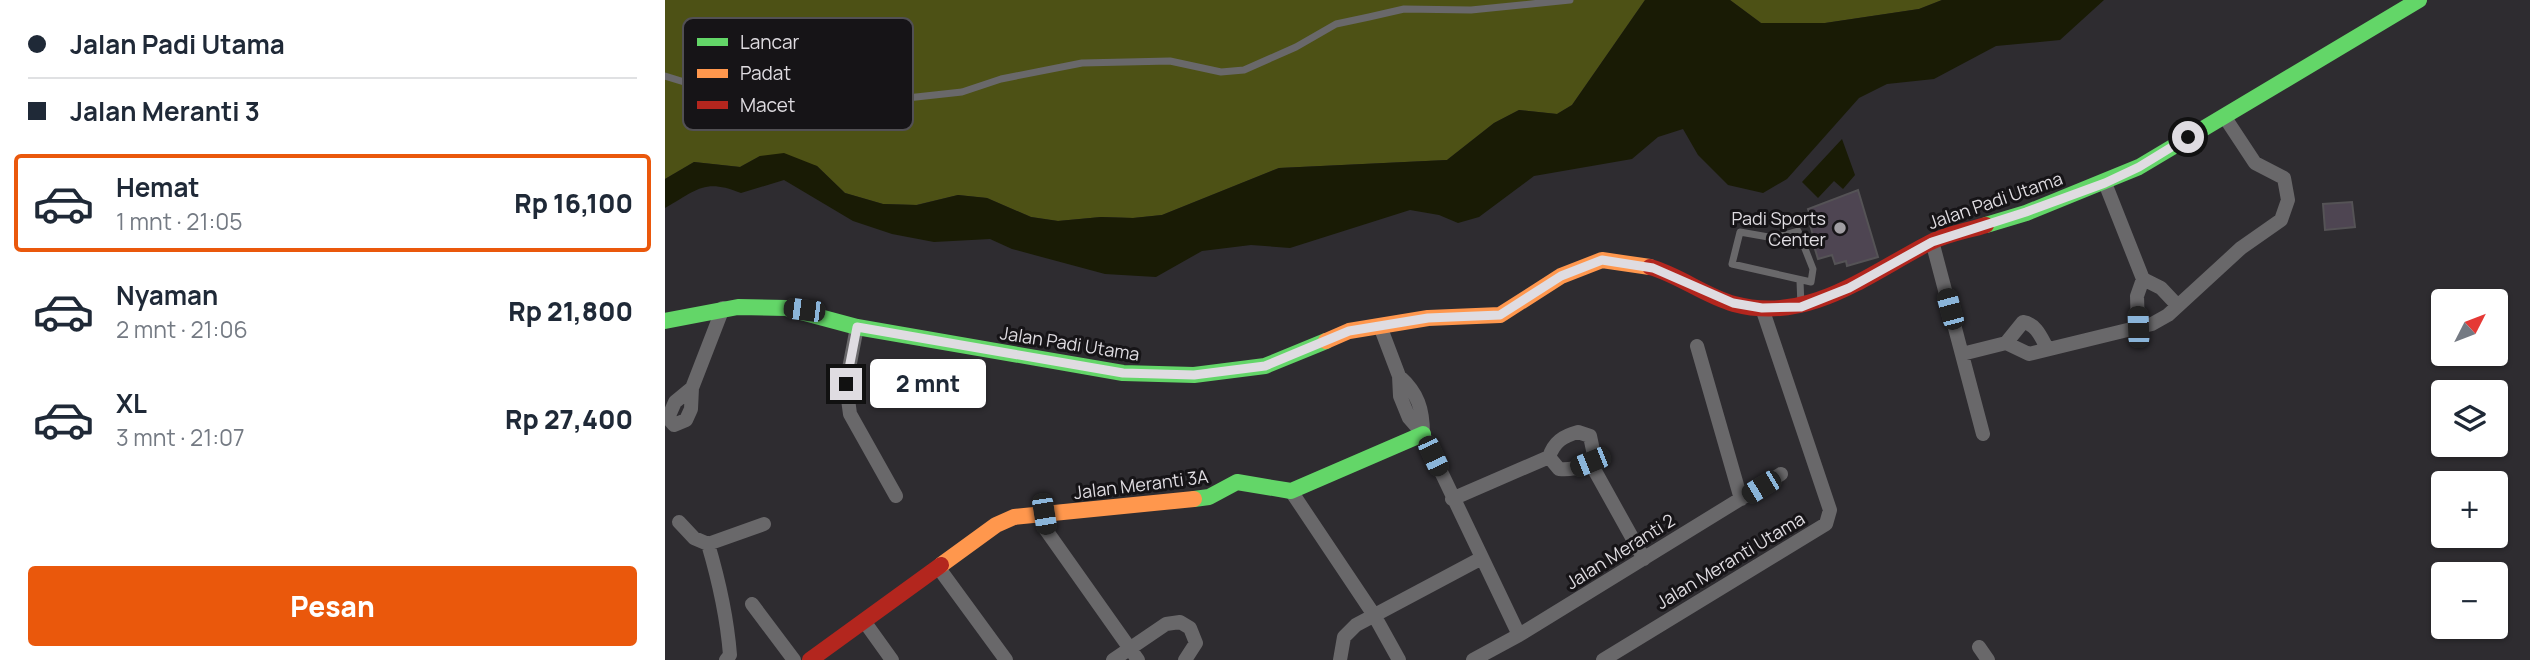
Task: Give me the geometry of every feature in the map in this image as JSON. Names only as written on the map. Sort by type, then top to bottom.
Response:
[{"type":"street","name":"Jalan Padi Utama","points":[[665,321],[740,305],[821,312],[857,327],[1123,373],[1194,375],[1265,366],[1349,331],[1428,318],[1500,315],[1561,276],[1602,260],[1653,268],[1711,296],[1762,308],[1801,307],[1849,288],[1932,242],[2026,212],[2105,183],[2139,167],[2419,0]]},
{"type":"street","points":[[2006,343],[2029,354],[2152,324],[2178,306],[2241,248],[2281,220],[2288,200],[2284,178],[2255,163],[2224,116]]},
{"type":"street","points":[[2105,183],[2143,278],[2161,288],[2178,306]]},
{"type":"street","points":[[1932,242],[1983,434]]},
{"type":"street","points":[[2138,327],[2137,296],[2143,278]]},
{"type":"street","points":[[692,388],[723,308]]},
{"type":"street","name":"Jalan Meranti Utama","points":[[1603,660],[1826,524],[1830,510],[1762,308]]},
{"type":"street","points":[[1962,354],[2006,343],[2023,322],[2030,323],[2038,331],[2047,348]]},
{"type":"street","points":[[1380,326],[1399,376],[1400,396],[1404,407],[1409,418],[1423,434],[1480,559],[1519,635]]},
{"type":"street","points":[[857,327],[846,384],[850,414],[896,496]]},
{"type":"street","points":[[1697,346],[1741,499]]},
{"type":"street","points":[[1453,499],[1549,457],[1552,447],[1565,435],[1578,432],[1590,436],[1594,445],[1590,462],[1644,559]]},
{"type":"street","points":[[1399,660],[1374,615],[1291,491],[1423,434]]},
{"type":"street","points":[[1549,457],[1559,469],[1570,470],[1590,462]]},
{"type":"street","name":"Jalan Meranti 2","points":[[1473,660],[1519,635],[1781,474]]},
{"type":"street","name":"Jalan Meranti 3A","points":[[810,660],[996,525],[1014,517],[1209,498],[1237,482],[1291,491]]},
{"type":"street","points":[[1044,514],[1046,530],[1134,654]]},
{"type":"street","points":[[679,522],[694,538],[708,544],[764,524]]},
{"type":"street","points":[[708,544],[721,590],[729,638],[730,655],[726,660]]},
{"type":"street","points":[[1340,660],[1344,638],[1356,625],[1480,559]]},
{"type":"street","points":[[938,567],[1006,660]]},
{"type":"street","points":[[752,604],[793,660]]},
{"type":"street","points":[[863,621],[892,660]]},
{"type":"street","points":[[1113,660],[1134,654],[1166,624],[1180,622],[1191,628],[1196,643],[1185,660]]},
{"type":"street","points":[[1979,646],[1988,660]]},
{"type":"lane","points":[[913,97],[962,92],[1001,79],[1082,62],[1170,61],[1221,72],[1244,70],[1296,47],[1336,24],[1404,9],[1471,10],[1570,0]]},
{"type":"lane","points":[[665,76],[683,82]]},
{"type":"lane","points":[[1798,231],[1813,269],[1811,282],[1800,281],[1732,264],[1740,232],[1774,239],[1798,231]]},
{"type":"lane","points":[[1800,281],[1801,307]]},
{"type":"green space","points":[[665,0],[1645,0],[1572,105],[1557,114],[1519,110],[1494,123],[1447,160],[1279,168],[1162,215],[1058,221],[1031,217],[987,198],[958,195],[916,205],[883,204],[845,193],[817,166],[760,156],[740,167],[694,162],[665,179]]},
{"type":"green space","points":[[1730,0],[1942,0],[1919,9],[1825,23],[1761,23]]},
{"type":"shaded area","points":[[1645,0],[1730,0],[1761,23],[1825,23],[1919,9],[1942,0],[2104,0],[2060,40],[1996,46],[1934,79],[1887,84],[1859,98],[1787,179],[1763,193],[1728,185],[1698,155],[1683,129],[1658,137],[1632,159],[1534,176],[1479,217],[1458,223],[1439,215],[1410,210],[1290,248],[1251,245],[1202,251],[1156,277],[1105,274],[1012,249],[990,239],[934,242],[892,234],[853,221],[784,180],[741,193],[709,186],[693,191],[665,208],[665,179],[694,162],[740,167],[760,156],[784,153],[817,166],[845,193],[883,204],[917,205],[958,195],[987,198],[1031,217],[1058,221],[1162,215],[1279,168],[1447,160],[1494,123],[1519,110],[1557,114],[1572,105]]},
{"type":"shaded area","points":[[1842,139],[1855,175],[1843,189],[1834,181],[1818,198],[1802,182]]},
{"type":"building","name":"Padi Sports Center","points":[[1858,190],[1878,257],[1847,266],[1846,261],[1835,264],[1832,255],[1818,259],[1811,236],[1813,235],[1809,222],[1812,221],[1808,209]]},
{"type":"building","points":[[2352,202],[2355,227],[2325,230],[2323,204]]},
{"type":"traffic: fast","points":[[1986,225],[2026,213],[2139,167],[2419,0]]},
{"type":"traffic: fast","points":[[665,321],[738,307],[786,308],[857,327],[1123,373],[1194,375],[1265,366],[1326,341]]},
{"type":"traffic: fast","points":[[1194,499],[1209,497],[1237,482],[1291,491],[1423,434]]},
{"type":"traffic: slow","points":[[1326,341],[1349,331],[1428,318],[1500,315],[1561,276],[1602,260],[1650,267]]},
{"type":"traffic: slow","points":[[941,565],[996,525],[1014,517],[1194,499]]},
{"type":"traffic: jam","points":[[1650,267],[1734,304],[1761,308],[1787,307],[1836,293],[1936,240],[1986,225]]},
{"type":"traffic: jam","points":[[810,660],[941,565]]},
{"type":"place","name":"Padi Sports Center","points":[[1840,228]]},
{"type":"route","points":[[846,384],[857,327],[1123,373],[1194,375],[1265,366],[1349,331],[1428,318],[1463,319],[1500,315],[1561,276],[1602,260],[1630,262],[1653,268],[1683,284],[1733,303],[1762,308],[1801,307],[1849,288],[1932,242],[2105,183],[2139,167],[2188,137]]}]
